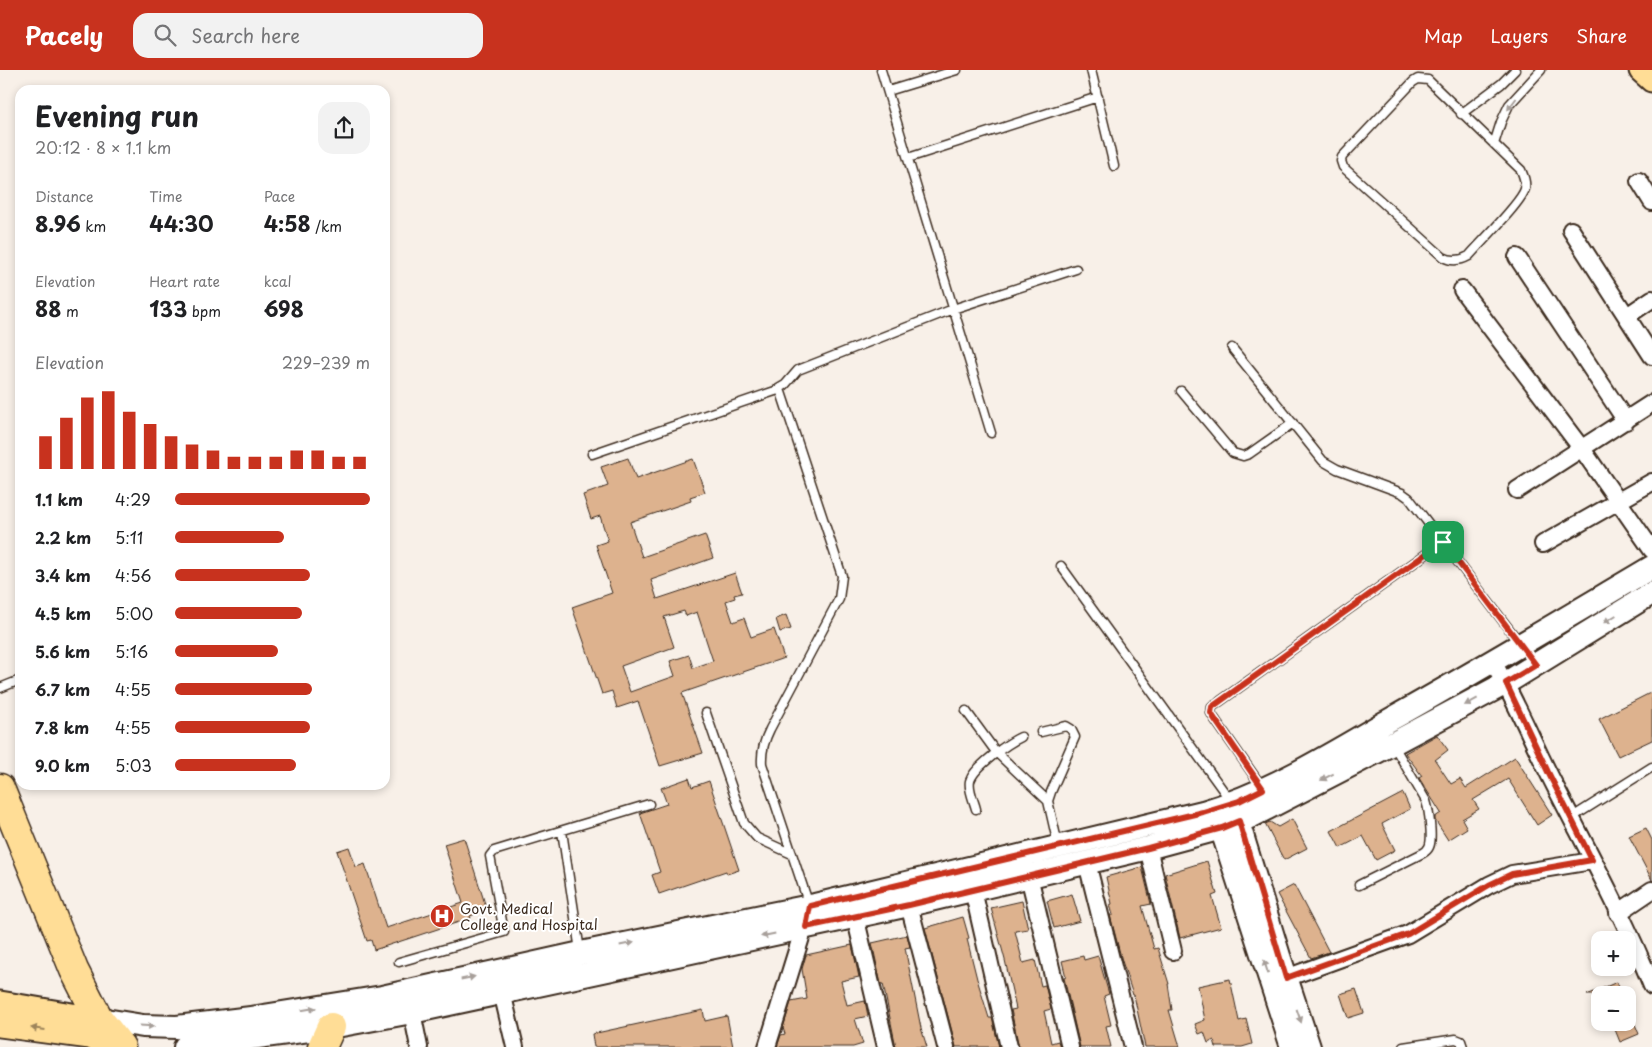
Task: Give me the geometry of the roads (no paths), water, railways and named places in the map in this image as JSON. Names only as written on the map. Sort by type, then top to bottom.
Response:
[{"type":"highway","points":[[0,788],[74,970],[92,1030]]},
{"type":"highway","points":[[0,834],[44,942],[92,1030],[120,1047]]},
{"type":"main road","points":[[1642,70],[1652,79]]},
{"type":"main road","points":[[0,1024],[92,1030],[210,1024],[382,996],[581,953],[808,917],[855,916],[1148,848],[1227,815],[1386,735],[1493,662],[1652,568]]},
{"type":"main road","points":[[185,1047],[327,1037],[412,1012],[502,992],[808,917],[1059,847],[1227,815],[1263,789],[1506,683],[1652,594]]},
{"type":"main road","points":[[1227,815],[1309,1047]]},
{"type":"main road","points":[[1227,815],[1292,1047]]},
{"type":"main road","points":[[0,1004],[92,1030]]},
{"type":"street","points":[[1639,181],[1652,202]]},
{"type":"street","points":[[1571,230],[1652,356]]},
{"type":"street","points":[[1517,257],[1626,420]]},
{"type":"street","points":[[1462,290],[1582,449],[1652,550]]},
{"type":"street","points":[[1627,316],[1652,300]]},
{"type":"street","points":[[1517,490],[1652,403]]},
{"type":"street","points":[[1543,544],[1652,482]]},
{"type":"street","points":[[1493,662],[1506,683],[1652,986]]},
{"type":"street","points":[[1148,848],[1173,951]]},
{"type":"street","points":[[1286,978],[1408,934],[1489,885],[1512,874],[1592,860]]},
{"type":"street","points":[[1087,862],[1133,1047]]},
{"type":"street","points":[[1029,876],[1070,1047]]},
{"type":"street","points":[[973,890],[1009,1047]]},
{"type":"street","points":[[1618,913],[1652,890]]},
{"type":"street","points":[[909,905],[946,1047]]},
{"type":"street","points":[[855,916],[886,1047]]},
{"type":"street","points":[[767,1047],[808,917]]},
{"type":"street","points":[[502,992],[515,1047]]},
{"type":"street","points":[[412,1012],[419,1047]]},
{"type":"lane","points":[[881,70],[991,433]]},
{"type":"lane","points":[[888,91],[957,70]]},
{"type":"lane","points":[[1091,70],[1114,166]]},
{"type":"lane","points":[[1461,114],[1502,84],[1515,70]]},
{"type":"lane","points":[[1494,144],[1509,105],[1541,70]]},
{"type":"lane","points":[[1418,79],[1428,80],[1461,114],[1521,170],[1526,185],[1521,198],[1469,256],[1462,260],[1454,261],[1443,257],[1343,167],[1342,157],[1418,79]]},
{"type":"lane","points":[[908,158],[1098,97]]},
{"type":"lane","points":[[592,454],[780,389],[798,370],[953,309],[1076,269]]},
{"type":"lane","points":[[1232,348],[1323,461],[1330,466],[1402,493],[1408,498],[1522,644],[1536,665]]},
{"type":"lane","points":[[780,389],[842,576],[839,599],[770,729],[762,753],[762,764],[792,854],[808,917]]},
{"type":"lane","points":[[1181,391],[1233,453],[1238,456],[1249,454],[1293,424]]},
{"type":"lane","points":[[1263,789],[1214,718],[1211,713],[1212,707],[1443,542]]},
{"type":"lane","points":[[1061,566],[1227,815]]},
{"type":"lane","points":[[0,688],[15,682]]},
{"type":"lane","points":[[966,711],[996,752],[1048,801]]},
{"type":"lane","points":[[706,713],[744,823],[757,838],[792,854]]},
{"type":"lane","points":[[1041,732],[1066,726],[1072,729],[1076,737],[1048,801],[1059,847]]},
{"type":"lane","points":[[1359,885],[1423,854],[1429,848],[1429,808],[1426,800],[1386,735]]},
{"type":"lane","points":[[976,809],[970,780],[996,752],[1021,737]]},
{"type":"lane","points":[[1571,818],[1652,767]]},
{"type":"lane","points":[[399,962],[502,934],[504,929],[490,856],[494,851],[649,804]]},
{"type":"lane","points":[[562,831],[581,953]]},
{"type":"lane","points":[[1403,1047],[1459,1040],[1463,1047]]},
{"type":"place","name":"Govt. Medical College and Hospital","points":[[442,916]]}]
